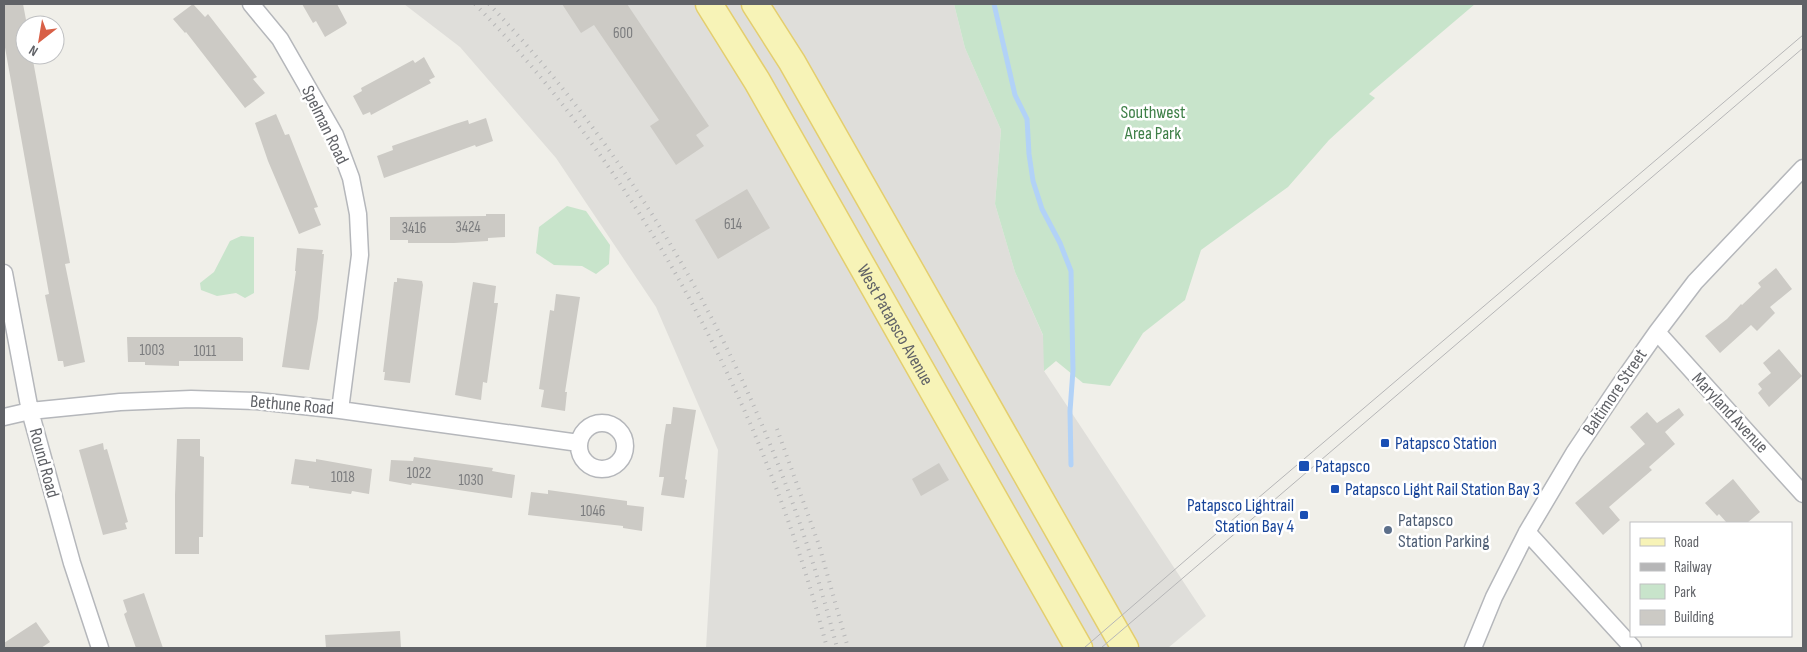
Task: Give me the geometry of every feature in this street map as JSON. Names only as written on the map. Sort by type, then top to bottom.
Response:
[{"type":"main road","name":"West Patapsco Avenue","points":[[709,4],[758,81],[1079,648]]},
{"type":"main road","points":[[755,4],[792,62],[1125,648]]},
{"type":"street","name":"Spelman Road","points":[[251,4],[280,39],[335,135],[351,178],[358,214],[360,255],[340,410]]},
{"type":"street","name":"Baltimore Street","points":[[1473,648],[1494,597],[1527,532],[1574,453],[1657,332],[1695,282],[1803,168]]},
{"type":"street","name":"Round Road","points":[[4,273],[30,411],[69,554],[100,648]]},
{"type":"street","name":"Maryland Avenue","points":[[1657,332],[1803,494]]},
{"type":"street","name":"Bethune Road","points":[[4,417],[30,411],[120,402],[191,399],[257,401],[340,410],[578,443]]},
{"type":"street","points":[[1527,532],[1633,648]]},
{"type":"shaded area","points":[[404,4],[954,4],[965,48],[1001,130],[995,204],[1015,272],[1053,358],[1044,371],[1206,616],[1168,648],[706,648],[718,450],[656,307],[556,158],[460,47]]},
{"type":"green space","name":"Southwest Area Park","points":[[954,4],[1475,4],[1369,94],[1375,98],[1329,140],[1288,187],[1201,250],[1185,300],[1143,333],[1110,386],[1083,383],[1056,361],[1044,371],[1043,335],[1015,272],[995,204],[1001,130],[965,48]]},
{"type":"green space","points":[[567,206],[586,211],[610,245],[609,264],[596,274],[582,266],[554,265],[536,253],[539,227]]},
{"type":"green space","points":[[241,236],[254,237],[254,293],[245,298],[236,293],[217,296],[201,290],[200,283],[214,272],[230,241]]},
{"type":"building","points":[[4,4],[23,4],[25,15],[15,15],[15,65],[34,65],[70,263],[65,264],[85,362],[64,367],[63,361],[58,361],[45,295],[49,294],[4,42]]},
{"type":"building","points":[[193,4],[205,17],[208,14],[257,77],[253,79],[265,93],[245,108],[186,32],[173,19]]},
{"type":"building","points":[[302,4],[337,4],[347,23],[325,37],[316,21],[313,23]]},
{"type":"building","points":[[562,4],[627,4],[709,126],[696,135],[704,146],[676,165],[650,126],[659,120],[594,25],[581,33]]},
{"type":"building","points":[[424,57],[435,77],[429,80],[431,83],[371,115],[370,112],[363,115],[353,96],[362,91],[361,88],[413,60],[415,63]]},
{"type":"building","points":[[276,114],[285,135],[289,134],[318,207],[314,208],[321,225],[299,234],[268,161],[255,123]]},
{"type":"building","points":[[486,118],[493,141],[476,147],[475,145],[384,178],[377,156],[393,150],[392,146],[468,120],[469,124]]},
{"type":"building","points":[[747,189],[770,228],[718,259],[695,220]]},
{"type":"building","points":[[486,214],[505,214],[505,237],[488,238],[488,241],[454,243],[408,243],[408,240],[390,240],[390,217],[486,216]]},
{"type":"building","points":[[297,248],[323,250],[322,254],[324,254],[318,318],[309,370],[282,367],[296,271]]},
{"type":"building","points":[[1776,268],[1792,289],[1770,307],[1775,313],[1757,331],[1751,325],[1720,353],[1705,336],[1727,319],[1761,287],[1758,283]]},
{"type":"building","points":[[397,278],[422,281],[423,285],[410,383],[384,380],[385,372],[383,372],[394,282],[397,282]]},
{"type":"building","points":[[473,282],[496,286],[494,303],[498,303],[487,383],[483,382],[481,400],[455,395]]},
{"type":"building","points":[[556,294],[580,297],[565,392],[567,392],[565,411],[541,407],[544,390],[539,389],[550,310],[554,311]]},
{"type":"building","points":[[127,337],[240,337],[243,338],[243,361],[179,361],[179,366],[145,365],[145,362],[128,362]]},
{"type":"building","points":[[1779,349],[1802,376],[1769,407],[1758,393],[1762,389],[1758,384],[1771,373],[1763,363]]},
{"type":"building","points":[[673,407],[696,410],[685,479],[687,480],[684,498],[661,495],[664,477],[659,477],[664,436],[666,424],[671,424]]},
{"type":"building","points":[[1679,408],[1684,415],[1665,432],[1675,444],[1649,467],[1652,470],[1609,507],[1620,520],[1603,535],[1575,503],[1645,444],[1630,427],[1647,412],[1657,423]]},
{"type":"building","points":[[177,439],[200,439],[200,456],[204,457],[203,537],[199,537],[199,554],[175,554]]},
{"type":"building","points":[[103,443],[104,450],[107,449],[128,522],[125,523],[127,529],[103,535],[79,450]]},
{"type":"building","points":[[414,457],[493,468],[492,471],[515,475],[512,498],[389,481],[391,460],[413,461]]},
{"type":"building","points":[[295,459],[316,462],[316,459],[372,469],[369,494],[352,491],[351,494],[291,484]]},
{"type":"building","points":[[939,463],[949,480],[921,496],[912,479]]},
{"type":"building","points":[[1733,479],[1760,512],[1748,522],[1726,522],[1719,514],[1717,516],[1705,503]]},
{"type":"building","points":[[548,490],[627,501],[627,505],[644,507],[642,531],[623,528],[623,526],[528,515],[531,492],[548,494]]},
{"type":"building","points":[[144,593],[163,648],[136,648],[127,623],[124,614],[127,612],[123,600]]},
{"type":"building","points":[[36,622],[50,642],[41,648],[4,648],[4,643]]},
{"type":"building","points":[[400,631],[401,648],[326,648],[325,635]]},
{"type":"waterway","points":[[994,4],[1015,95],[1027,119],[1033,181],[1042,209],[1060,243],[1071,271],[1073,370],[1070,411],[1071,465]]},
{"type":"tram line","points":[[1084,648],[1803,35]]},
{"type":"tram line","points":[[1101,648],[1803,48]]},
{"type":"railway","points":[[475,4],[536,72],[593,145],[645,222],[692,303],[734,387],[770,472],[801,560],[827,648]]},
{"type":"railway","points":[[489,4],[550,73],[606,146],[658,223],[704,304],[745,387],[781,472],[812,559],[837,648]]},
{"type":"railway","points":[[777,429],[819,545],[848,648]]},
{"type":"place","name":"Patapsco Station","points":[[1385,443]]},
{"type":"place","name":"Patapsco","points":[[1304,466]]},
{"type":"place","name":"Patapsco Light Rail Station Bay 3","points":[[1335,489]]},
{"type":"place","name":"Patapsco Lightrail Station Bay 4","points":[[1304,515]]},
{"type":"place","name":"Patapsco Station Parking","points":[[1388,530]]}]
